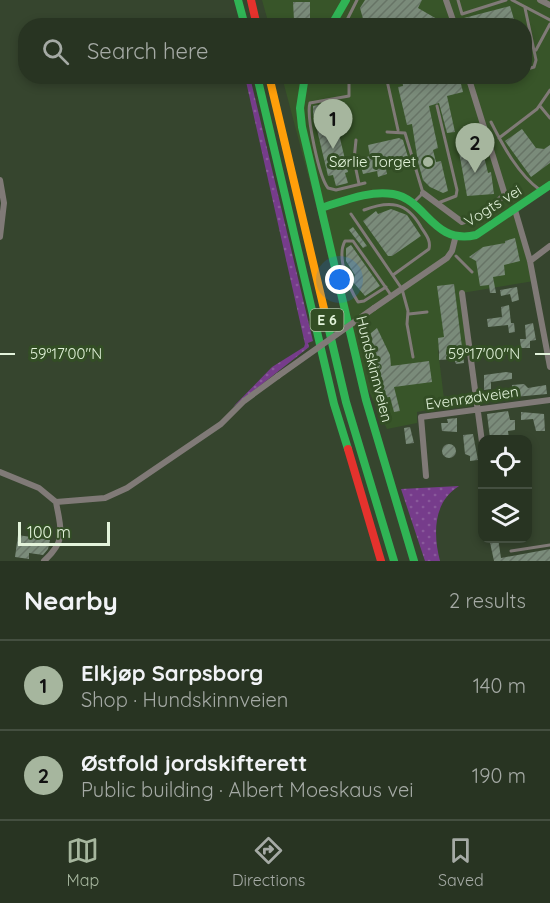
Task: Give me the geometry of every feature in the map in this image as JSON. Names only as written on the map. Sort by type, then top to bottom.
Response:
[{"type":"main road","points":[[238,0],[243,18]]},
{"type":"main road","points":[[251,0],[255,18]]},
{"type":"main road","points":[[336,18],[346,0]]},
{"type":"main road","name":"E 6","points":[[259,84],[334,404],[381,561]]},
{"type":"main road","name":"E 6","points":[[271,84],[346,402],[394,561]]},
{"type":"main road","name":"Hundskinnveien","points":[[304,84],[300,108],[302,127],[395,505],[414,561]]},
{"type":"main road","name":"Vogts vei","points":[[321,208],[390,192],[404,196],[410,207],[455,239],[476,235],[550,185]]},
{"type":"street","points":[[446,0],[452,18]]},
{"type":"street","points":[[540,0],[550,5]]},
{"type":"street","points":[[423,193],[457,220],[466,222],[501,200],[504,190],[485,137],[470,84]]},
{"type":"street","points":[[0,180],[4,203],[0,237]]},
{"type":"street","points":[[515,210],[530,261],[549,345],[550,367]]},
{"type":"street","points":[[56,502],[105,498],[127,488],[220,424],[244,401],[278,376],[447,258],[452,251],[455,239]]},
{"type":"street","points":[[530,261],[550,246]]},
{"type":"street","points":[[462,293],[482,435]]},
{"type":"street","name":"Evenrødveien","points":[[426,476],[421,417],[478,407],[550,400]]},
{"type":"street","points":[[0,472],[39,488],[56,502],[61,534],[60,544],[44,561]]},
{"type":"lane","points":[[348,18],[357,0]]},
{"type":"lane","points":[[458,0],[462,14],[506,0]]},
{"type":"lane","points":[[512,0],[550,22],[536,52],[534,68],[532,68]]},
{"type":"lane","points":[[525,9],[527,18]]},
{"type":"lane","points":[[532,36],[536,52]]},
{"type":"lane","points":[[350,84],[349,96],[313,101],[308,107],[313,142],[324,184],[332,190],[365,183]]},
{"type":"lane","points":[[388,84],[398,131]]},
{"type":"lane","points":[[499,138],[540,106],[542,98],[550,90]]},
{"type":"lane","points":[[437,106],[457,190],[456,196],[437,204]]},
{"type":"lane","points":[[540,106],[550,118]]},
{"type":"lane","points":[[491,122],[499,138],[530,182],[542,191]]},
{"type":"lane","points":[[387,132],[405,133],[423,193],[410,207]]},
{"type":"lane","points":[[461,143],[485,137]]},
{"type":"lane","points":[[356,140],[354,160],[359,184]]},
{"type":"lane","points":[[364,210],[389,203],[410,207],[430,245],[429,249],[393,275]]},
{"type":"lane","points":[[351,214],[402,289],[409,314],[407,324],[413,357]]},
{"type":"lane","points":[[386,287],[364,301],[358,302],[349,284],[341,250],[345,241],[350,239],[353,241],[386,287],[392,296]]},
{"type":"lane","points":[[456,256],[472,272]]},
{"type":"lane","points":[[409,314],[427,312]]},
{"type":"lane","points":[[511,551],[550,545]]},
{"type":"shaded area","points":[[262,0],[550,0],[550,185],[515,210],[534,281],[462,293],[469,347],[438,350],[445,407],[417,412],[417,423],[387,429],[361,375],[284,84],[532,84],[532,18],[267,18]]},
{"type":"shaded area","points":[[247,84],[252,84],[313,341],[308,343],[309,347],[233,407],[272,367],[304,347]]},
{"type":"shaded area","points":[[459,486],[444,501],[437,519],[436,540],[440,561],[425,561],[401,489]]},
{"type":"building","points":[[365,0],[422,0],[418,8],[435,18],[363,18],[360,8]]},
{"type":"building","points":[[293,2],[310,2],[310,18],[294,18]]},
{"type":"building","points":[[510,6],[514,18],[464,18]]},
{"type":"building","points":[[403,84],[461,84],[463,92],[447,96],[455,132],[447,133],[439,103],[429,106],[438,148],[433,150],[436,162],[441,161],[448,191],[443,193],[430,187],[423,180],[412,124],[407,125],[398,87],[403,86]]},
{"type":"building","points":[[329,103],[334,113],[348,172],[345,173],[348,183],[336,186],[333,175],[328,176],[313,113],[313,106]]},
{"type":"building","points":[[522,129],[536,148],[544,149],[550,145],[550,163],[531,177],[505,141]]},
{"type":"building","points":[[399,138],[403,140],[410,164],[386,169],[387,174],[378,177],[377,171],[363,174],[359,159],[370,156],[368,145]]},
{"type":"building","points":[[482,148],[488,173],[491,172],[494,194],[467,196],[459,152]]},
{"type":"building","points":[[391,209],[407,215],[421,236],[392,256],[388,256],[363,221],[376,211],[378,214]]},
{"type":"building","points":[[353,227],[367,246],[363,248],[349,230]]},
{"type":"building","points":[[515,238],[520,261],[504,265],[505,275],[493,277],[496,293],[490,293],[489,285],[480,286],[476,261],[469,257],[483,247],[505,243]]},
{"type":"building","points":[[351,245],[380,286],[365,296],[353,282],[355,275],[346,261],[346,248]]},
{"type":"building","points":[[454,284],[464,363],[456,364],[454,359],[439,360],[438,338],[444,337],[437,286]]},
{"type":"building","points":[[517,287],[519,300],[512,302],[510,294],[501,296],[500,290]]},
{"type":"building","points":[[509,305],[511,323],[514,323],[515,332],[509,333],[508,325],[488,327],[487,319],[502,317],[501,307]]},
{"type":"building","points":[[533,323],[536,340],[530,341],[530,348],[521,348],[520,339],[526,339],[525,325]]},
{"type":"building","points":[[377,328],[390,355],[391,366],[429,361],[432,382],[394,387],[400,411],[394,412],[390,397],[379,398],[365,338]]},
{"type":"building","points":[[512,373],[512,379],[491,382],[491,389],[484,390],[484,375]]},
{"type":"building","points":[[524,384],[528,388],[546,385],[547,394],[514,397],[512,385]]},
{"type":"building","points":[[508,411],[510,420],[515,420],[515,430],[508,431],[508,435],[490,435],[487,414]]},
{"type":"building","points":[[521,412],[544,414],[545,431],[536,431],[533,419],[521,420]]},
{"type":"building","points":[[457,418],[457,432],[442,431],[441,423],[448,423],[447,419]]},
{"type":"building","points":[[410,427],[414,443],[406,444],[404,428]]},
{"type":"building","points":[[473,434],[478,460],[470,461],[470,456],[465,454],[463,435]]},
{"type":"building","points":[[449,444],[454,446],[456,451],[454,456],[449,458],[444,456],[442,451],[444,446]]},
{"type":"building","points":[[18,535],[50,540],[48,549],[43,555],[29,553],[29,559],[15,557]]},
{"type":"building","points":[[490,543],[499,543],[501,558],[550,549],[550,561],[494,561]]},
{"type":"traffic: fast","points":[[238,0],[243,18]]},
{"type":"traffic: fast","points":[[336,18],[346,0]]},
{"type":"traffic: fast","points":[[259,84],[334,404],[348,449]]},
{"type":"traffic: fast","points":[[304,84],[300,108],[302,127],[366,400],[414,561]]},
{"type":"traffic: fast","points":[[321,208],[366,195],[393,194],[414,204],[439,228],[449,234],[476,235],[550,185]]},
{"type":"traffic: fast","points":[[325,313],[346,402],[394,561]]},
{"type":"traffic: slow","points":[[271,84],[325,313]]},
{"type":"traffic: jam","points":[[251,0],[255,18]]},
{"type":"traffic: jam","points":[[348,449],[381,561]]},
{"type":"place","name":"Elkjøp Sarpsborg","points":[[333,149]]},
{"type":"place","name":"Sørlie Torget","points":[[428,162]]},
{"type":"place","name":"Østfold jordskifterett","points":[[475,173]]}]
